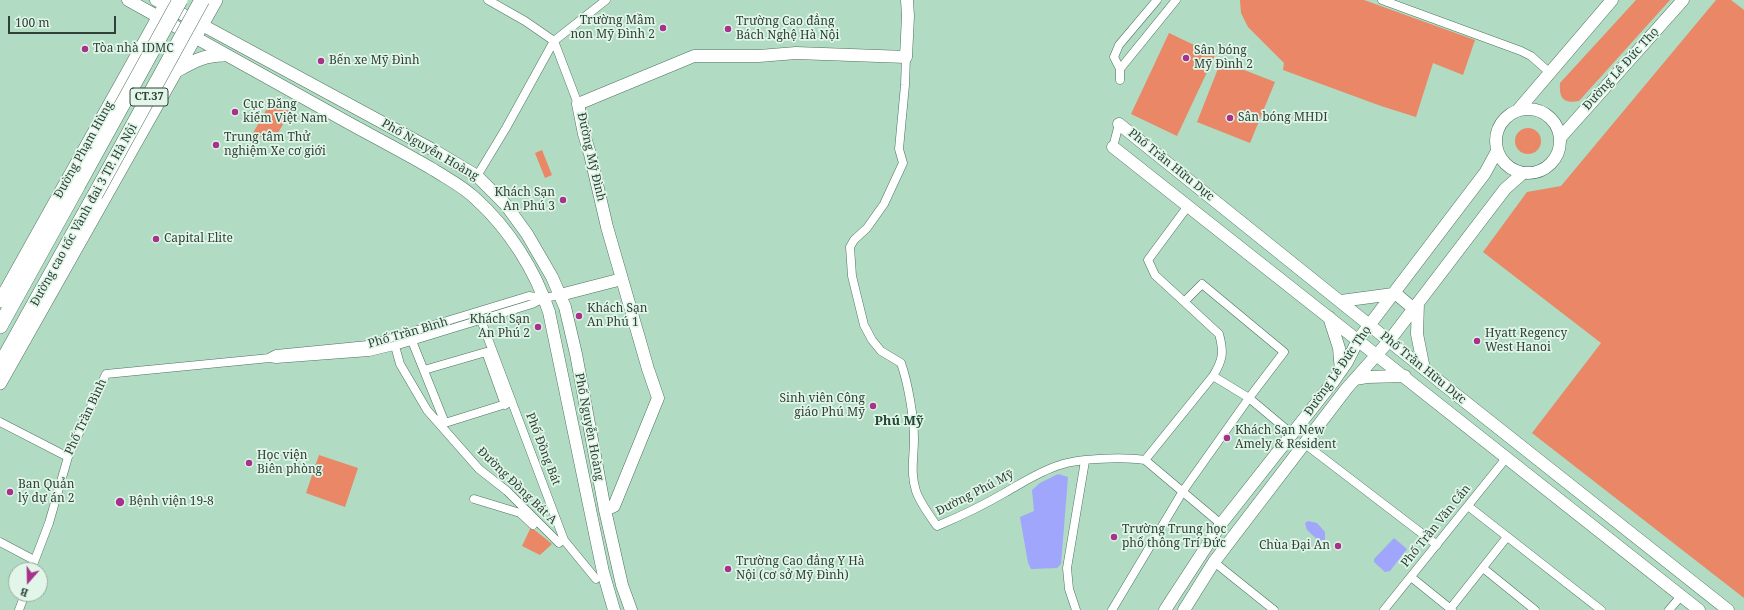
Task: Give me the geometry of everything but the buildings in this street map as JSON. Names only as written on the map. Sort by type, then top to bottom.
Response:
[{"type":"highway","name":"Đường cao tốc Vành đai 3 TP. Hà Nội","points":[[0,366],[202,0]]},
{"type":"highway","name":"Đường cao tốc Vành đai 3 TP. Hà Nội","points":[[1,323],[78,185],[165,1]]},
{"type":"highway","points":[[0,375],[21,329]]},
{"type":"main road","name":"Phố Nguyễn Hoàng","points":[[128,0],[224,55],[402,151],[457,184],[475,197],[490,212],[513,240],[544,298],[548,312],[603,572],[614,610]]},
{"type":"main road","points":[[0,383],[176,71],[199,40],[206,27],[216,0]]},
{"type":"main road","points":[[906,57],[908,0]]},
{"type":"main road","points":[[1518,110],[1532,110],[1547,116],[1553,122],[1560,138],[1560,145],[1557,155],[1550,164],[1542,170],[1533,173],[1523,173],[1512,169],[1503,162],[1497,151],[1496,142],[1500,124],[1506,117],[1518,110],[1612,0]]},
{"type":"main road","name":"Đường Lê Đức Thọ","points":[[1560,138],[1683,0]]},
{"type":"main road","name":"Phố Nguyễn Hoàng","points":[[165,1],[206,27],[477,176],[506,205],[520,222],[545,262],[566,309],[576,354],[605,510],[622,584],[631,610]]},
{"type":"main road","name":"Đường Phạm Hùng","points":[[0,301],[154,15],[165,1]]},
{"type":"main road","name":"Đường Mỹ Đình","points":[[605,510],[614,506],[658,398],[622,279],[584,134],[578,104],[694,56],[759,56],[796,53],[906,57]]},
{"type":"main road","points":[[176,71],[200,57],[224,55]]},
{"type":"main road","name":"Phố Trần Hữu Dực","points":[[1119,124],[1728,610]]},
{"type":"main road","name":"Phố Trần Hữu Dực","points":[[1113,147],[1419,387],[1699,610]]},
{"type":"main road","name":"Đường Lê Đức Thọ","points":[[1165,610],[1221,524],[1338,375],[1358,340],[1485,173],[1497,151]]},
{"type":"main road","name":"Đường Lê Đức Thọ","points":[[1184,610],[1214,562],[1347,388],[1389,341],[1505,189],[1523,173]]},
{"type":"main road","name":"Phố Trần Bình","points":[[560,295],[622,279]]},
{"type":"main road","points":[[1341,301],[1394,293],[1416,306],[1417,332],[1427,371],[1419,387]]},
{"type":"main road","points":[[1329,317],[1339,348],[1338,375],[1347,388]]},
{"type":"main road","points":[[1355,379],[1367,377],[1405,376]]},
{"type":"street","points":[[488,0],[525,21],[554,41],[578,104]]},
{"type":"street","points":[[477,176],[506,128],[554,41],[606,0]]},
{"type":"street","points":[[1120,80],[1120,69],[1114,56],[1119,45],[1157,0]]},
{"type":"street","points":[[1120,69],[1176,0]]},
{"type":"street","points":[[1382,0],[1521,51],[1531,56],[1549,72]]},
{"type":"street","name":"Đường Phú Mỹ","points":[[906,57],[905,86],[899,149],[903,163],[884,204],[867,228],[854,240],[850,246],[852,276],[864,325],[872,340],[881,351],[901,363],[907,379],[914,438],[911,472],[916,493],[937,526],[1006,493],[1037,473],[1062,464],[1133,458],[1145,460]]},
{"type":"street","points":[[1113,147],[1119,124]]},
{"type":"street","points":[[1188,206],[1148,260],[1154,275],[1219,334],[1222,346],[1221,363],[1213,376],[1145,460],[1221,524]]},
{"type":"street","points":[[1112,610],[1183,491],[1249,398],[1284,352],[1202,284],[1185,302]]},
{"type":"street","name":"Phố Trần Bình","points":[[34,560],[49,523],[68,457],[106,374],[270,358],[276,359],[369,352],[412,341],[532,304],[544,298],[560,295]]},
{"type":"street","name":"Phố Trần Bình","points":[[270,358],[276,354],[368,345],[530,296],[544,298]]},
{"type":"street","name":"Phố Đồng Bát","points":[[481,320],[509,404],[564,540],[596,579]]},
{"type":"street","points":[[412,341],[445,423],[509,404],[486,352],[424,370]]},
{"type":"street","name":"Đường Đồng Bát A","points":[[395,346],[400,364],[427,410],[479,469],[488,478],[507,491],[558,544],[520,513],[474,499]]},
{"type":"street","points":[[1213,376],[1249,398],[1292,434]]},
{"type":"street","points":[[0,422],[68,457]]},
{"type":"street","points":[[1305,444],[1437,545]]},
{"type":"street","name":"Phố Trần Văn Cẩn","points":[[1384,610],[1507,457]]},
{"type":"street","points":[[1076,610],[1069,589],[1067,568],[1085,461]]},
{"type":"street","points":[[1468,506],[1601,610]]},
{"type":"street","points":[[1410,577],[1451,609],[1507,537]]},
{"type":"street","points":[[0,542],[34,560]]},
{"type":"street","points":[[1214,562],[1271,609]]},
{"type":"street","points":[[1483,568],[1535,610]]},
{"type":"street","points":[[1669,610],[1681,596]]},
{"type":"shaded area","points":[[1240,0],[1364,0],[1475,40],[1463,75],[1433,63],[1416,117],[1381,106],[1283,70],[1284,63],[1248,27],[1241,13]]},
{"type":"shaded area","points":[[1636,0],[1670,0],[1579,101],[1569,102],[1563,99],[1560,93],[1560,83]]},
{"type":"shaded area","points":[[1716,0],[1731,0],[1744,10],[1744,598],[1532,433],[1601,343],[1483,252],[1527,192],[1561,186]]},
{"type":"shaded area","points":[[1169,33],[1215,55],[1177,136],[1131,114]]},
{"type":"shaded area","points":[[1221,61],[1275,82],[1250,143],[1197,122]]},
{"type":"shaded area","points":[[273,98],[292,109],[272,143],[253,133]]},
{"type":"shaded area","points":[[1528,128],[1537,132],[1541,141],[1537,150],[1528,154],[1519,150],[1515,141],[1519,132]]},
{"type":"shaded area","points":[[542,150],[552,175],[545,178],[535,153]]},
{"type":"shaded area","points":[[319,455],[358,468],[345,507],[306,493]]},
{"type":"shaded area","points":[[531,527],[552,544],[540,555],[522,546]]},
{"type":"water","points":[[1058,474],[1068,477],[1061,564],[1057,568],[1031,569],[1028,563],[1020,517],[1034,511],[1032,490],[1040,483]]},
{"type":"water","points":[[1308,521],[1317,523],[1325,532],[1325,540],[1319,541],[1307,530],[1305,523]]},
{"type":"water","points":[[1394,538],[1407,549],[1390,571],[1385,572],[1374,562],[1374,559]]},
{"type":"place","name":"Trường Mầm non Mỹ Đình 2","points":[[663,28]]},
{"type":"place","name":"Trường Cao đẳng Bách Nghệ Hà Nội","points":[[728,29]]},
{"type":"place","name":"Tòa nhà IDMC","points":[[85,49]]},
{"type":"place","name":"Sân bóng Mỹ Đình 2","points":[[1186,58]]},
{"type":"place","name":"Bến xe Mỹ Đình","points":[[321,61]]},
{"type":"place","name":"Cục Đăng kiểm Việt Nam","points":[[235,112]]},
{"type":"place","name":"Sân bóng MHDI","points":[[1230,118]]},
{"type":"place","name":"Trung tâm Thử nghiệm Xe cơ giới","points":[[216,145]]},
{"type":"place","name":"Khách Sạn An Phú 3","points":[[563,200]]},
{"type":"place","name":"Capital Elite","points":[[156,239]]},
{"type":"place","name":"Khách Sạn An Phú 1","points":[[579,316]]},
{"type":"place","name":"Khách Sạn An Phú 2","points":[[538,327]]},
{"type":"place","name":"Hyatt Regency West Hanoi","points":[[1477,341]]},
{"type":"place","name":"Sinh viên Công giáo Phú Mỹ","points":[[873,406]]},
{"type":"place","name":"Khách Sạn New Amely & Resident","points":[[1227,438]]},
{"type":"place","name":"Học viện Biên phòng","points":[[249,463]]},
{"type":"place","name":"Ban Quản lý dự án 2","points":[[10,492]]},
{"type":"place","name":"Bệnh viện 19-8","points":[[120,502]]},
{"type":"place","name":"Trường Trung học phổ thông Trí Đức","points":[[1114,537]]},
{"type":"place","name":"Chùa Đại An","points":[[1338,546]]},
{"type":"place","name":"Trường Cao đẳng Y Hà Nội (cơ sở Mỹ Đình)","points":[[728,569]]},
{"type":"district","name":"Phú Mỹ","points":[[899,421]]}]
